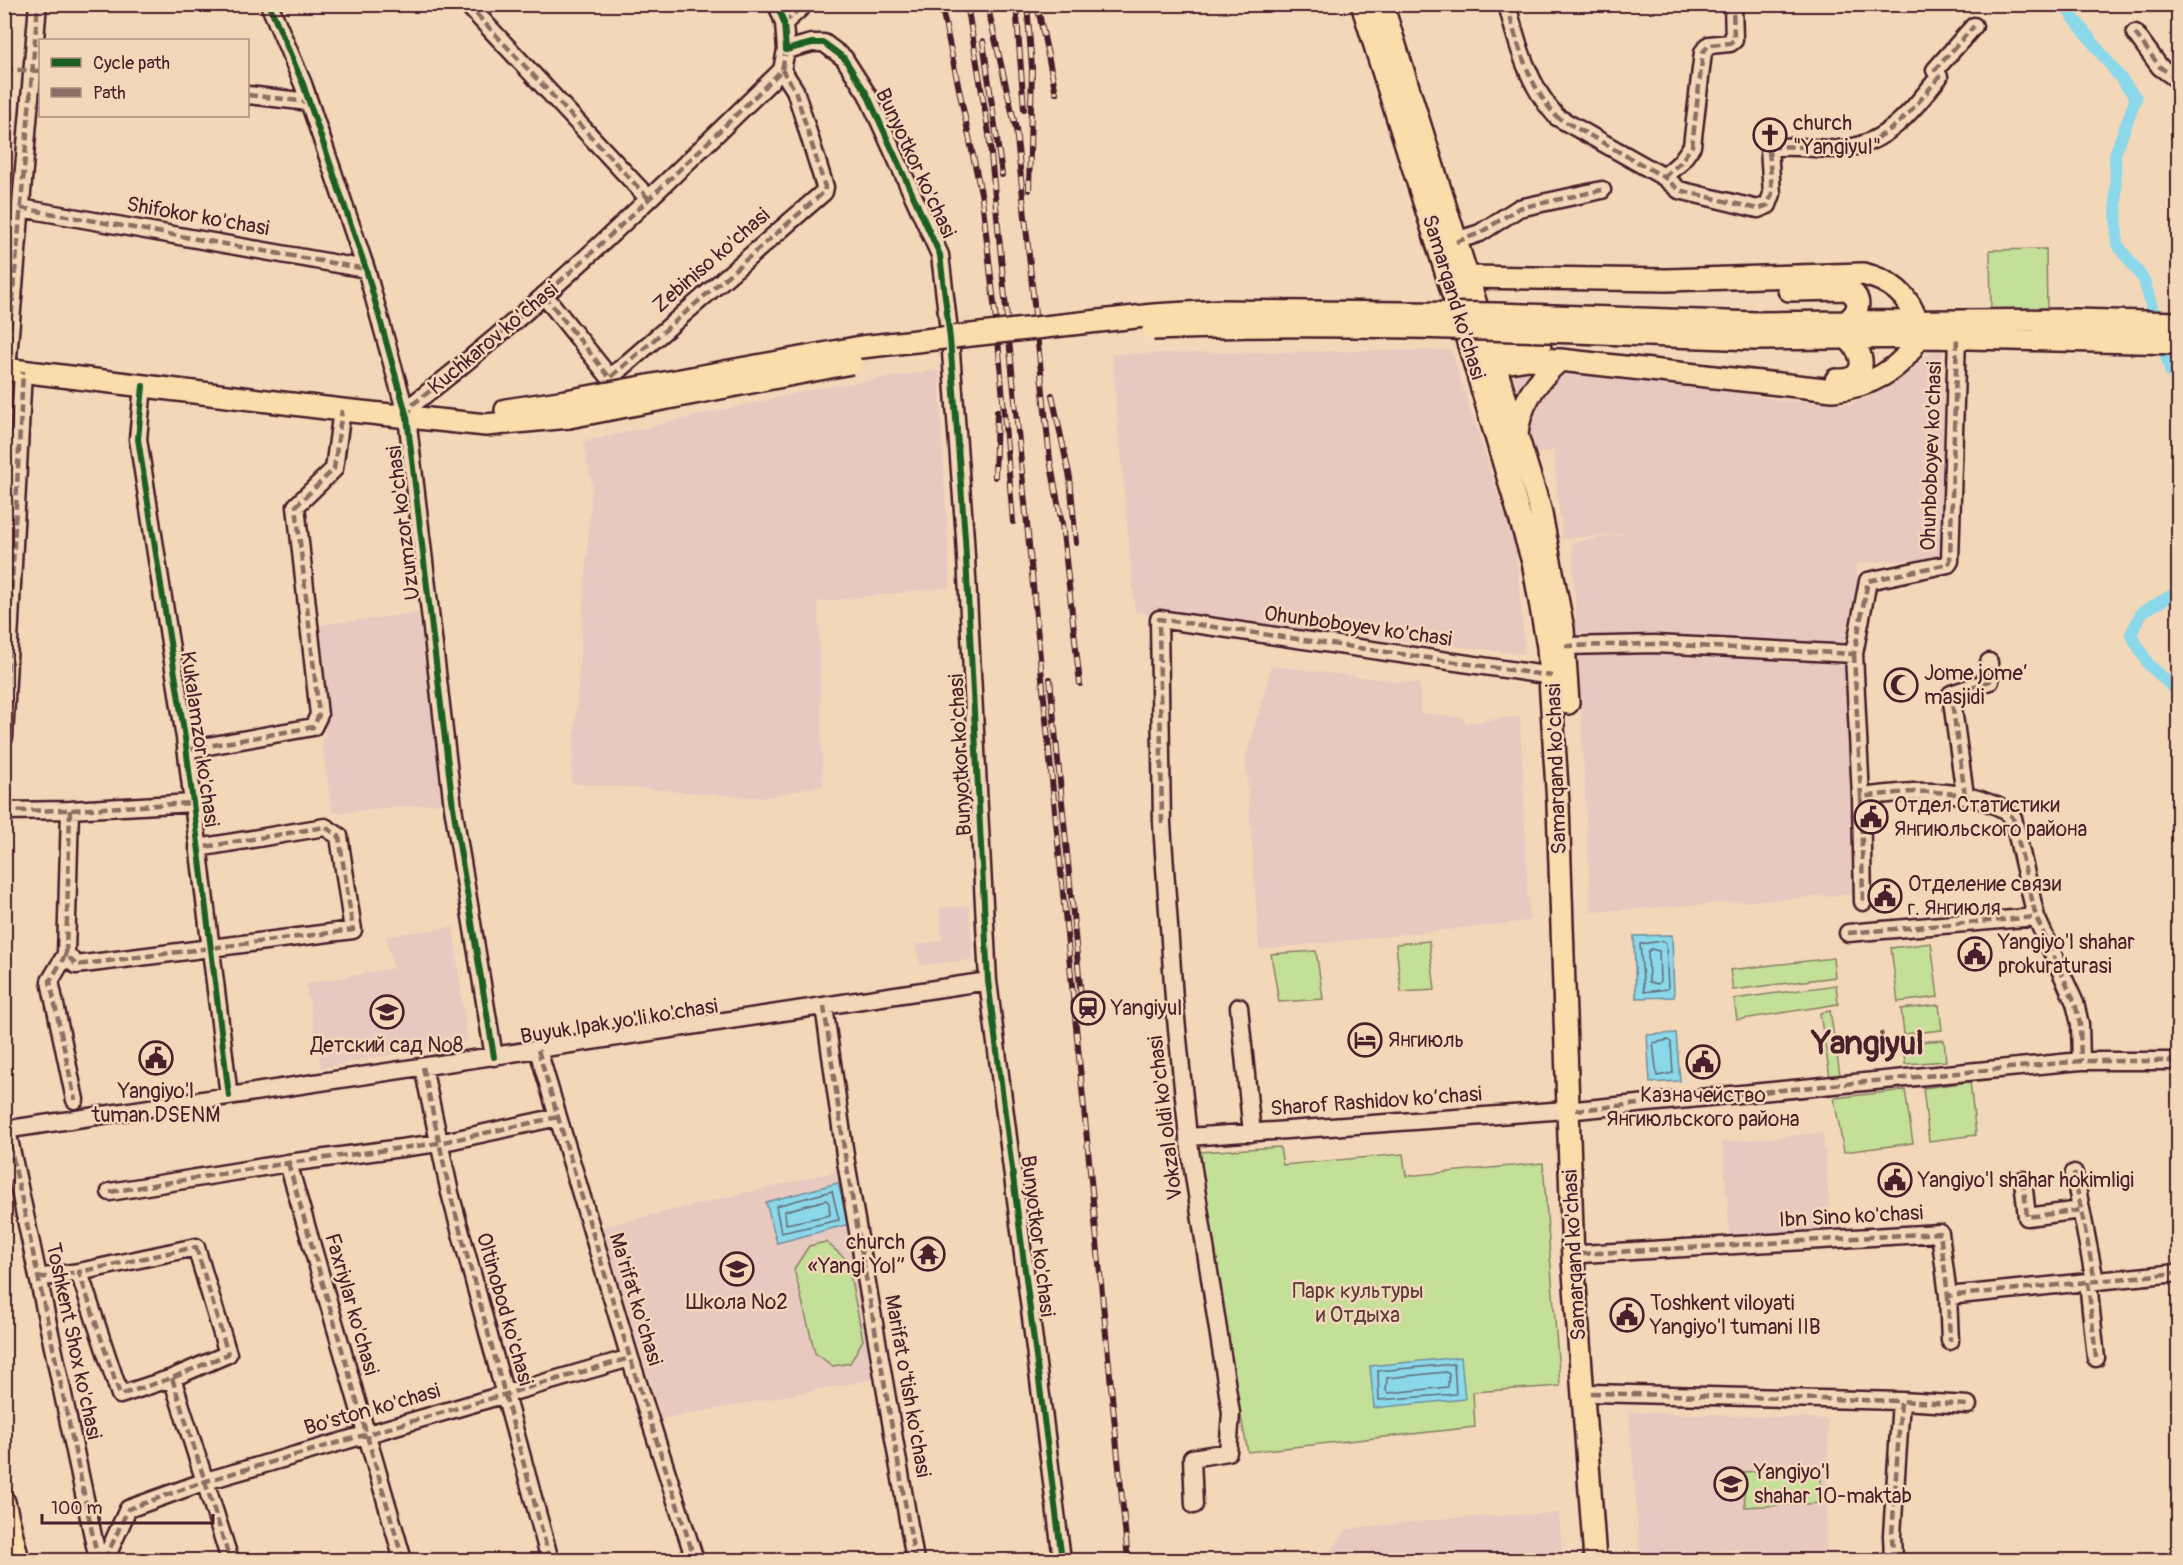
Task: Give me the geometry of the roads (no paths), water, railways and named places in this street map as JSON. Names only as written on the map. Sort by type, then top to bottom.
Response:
[{"type":"main road","name":"Samarqand ko'chasi","points":[[1362,4],[1447,244],[1482,356],[1533,562],[1552,676],[1571,1110],[1595,1560]]},
{"type":"main road","name":"Samarqand ko'chasi","points":[[1382,4],[1447,244]]},
{"type":"main road","points":[[1461,287],[1863,274],[1885,281],[1901,294],[1910,304],[1917,330],[1909,352],[1883,375],[1859,386],[1833,390],[1560,360],[1482,356]]},
{"type":"main road","points":[[1461,287],[1683,293],[1848,289],[1855,294],[1859,303],[1846,330]]},
{"type":"main road","points":[[12,370],[407,417],[568,409],[861,347],[1154,315],[1220,311],[1462,314],[1756,331],[2117,331],[2178,343]]},
{"type":"main road","points":[[1917,330],[1957,338],[2117,331],[2178,323]]},
{"type":"main road","points":[[1482,356],[1655,358],[1760,374],[1842,381],[1855,377],[1862,365],[1860,353],[1846,330]]},
{"type":"main road","name":"Samarqand ko'chasi","points":[[1482,356],[1517,435],[1540,509],[1565,646],[1572,812],[1571,1110],[1581,1254],[1586,1393],[1606,1560]]},
{"type":"main road","points":[[1517,435],[1518,422],[1534,387],[1560,360]]},
{"type":"main road","points":[[4,1502],[18,1560]]},
{"type":"street","points":[[4,738],[12,370],[21,208],[37,70],[38,4]]},
{"type":"street","name":"Uzumzor ko'chasi","points":[[269,4],[309,102],[366,269],[407,417],[453,807],[494,1057]]},
{"type":"street","points":[[777,4],[784,23],[786,50],[782,70]]},
{"type":"street","points":[[784,23],[805,4]]},
{"type":"street","points":[[1507,4],[1526,68],[1546,105],[1557,117],[1664,177],[1672,185],[1685,192],[1758,209],[1768,205],[1772,194],[1769,148],[1849,147],[1886,135],[1901,122],[1939,77],[1935,70],[1974,26]]},
{"type":"street","points":[[1664,177],[1680,163],[1692,146],[1703,52],[1709,45],[1730,43],[1734,40],[1733,4]]},
{"type":"street","points":[[473,7],[649,199]]},
{"type":"street","points":[[2135,33],[2160,67],[2178,80]]},
{"type":"street","name":"Bunyotkor ko'chasi","points":[[786,50],[812,43],[824,43],[844,58],[867,94],[940,255],[950,339],[965,538],[988,981],[1062,1560]]},
{"type":"street","name":"Kuchkarov ko'chasi","points":[[407,417],[413,404],[487,347],[649,199],[782,70]]},
{"type":"street","name":"Zebiniso ko'chasi","points":[[544,295],[610,378],[824,192],[825,187],[795,90],[782,70]]},
{"type":"street","points":[[249,95],[309,102]]},
{"type":"street","points":[[1447,244],[1480,233],[1519,208],[1602,190]]},
{"type":"street","name":"Shifokor ko'chasi","points":[[21,208],[366,269]]},
{"type":"street","name":"Ohunboboyev ko'chasi","points":[[1863,902],[1861,797],[1854,654],[1868,581],[1948,564],[1950,561],[1957,338]]},
{"type":"street","name":"Kukalamzor ko'chasi","points":[[143,386],[138,439],[186,750],[230,1096]]},
{"type":"street","points":[[186,750],[313,727],[316,724],[319,715],[296,506],[334,469],[342,410]]},
{"type":"street","name":"Ohunboboyev ko'chasi","points":[[1159,619],[1552,676]]},
{"type":"street","name":"Vokzal oldi ko'chasi","points":[[1159,619],[1162,824],[1174,999],[1188,1137],[1231,1413],[1228,1452],[1192,1458],[1194,1505]]},
{"type":"street","points":[[1565,646],[1655,644],[1854,654]]},
{"type":"street","points":[[1965,795],[1951,693],[1990,681],[1989,662]]},
{"type":"street","points":[[1861,797],[1917,790],[1965,795],[2000,807],[2013,818],[2036,917],[2075,1003],[2080,1024],[2081,1061]]},
{"type":"street","points":[[4,811],[193,803]]},
{"type":"street","points":[[70,810],[66,954],[50,981],[75,1100]]},
{"type":"street","points":[[66,954],[76,965],[353,930],[339,836],[325,827],[198,848]]},
{"type":"street","points":[[1848,933],[2036,917]]},
{"type":"street","name":"Buyuk Ipak yo'li ko'chasi","points":[[6,1130],[988,981]]},
{"type":"street","name":"Marifat o'tish ko'chasi","points":[[824,1006],[846,1162],[915,1560]]},
{"type":"street","points":[[1239,1007],[1252,1133]]},
{"type":"street","name":"Ma'rifat ko'chasi","points":[[538,1050],[630,1358],[695,1560]]},
{"type":"street","name":"Sharof Rashidov ko’chasi","points":[[1188,1137],[1571,1110],[2081,1061],[2178,1061]]},
{"type":"street","name":"Oltinobod ko'chasi","points":[[423,1067],[450,1193],[550,1560]]},
{"type":"street","points":[[110,1192],[288,1163],[439,1143],[558,1117]]},
{"type":"street","name":"Toshkent Shox ko'chasi","points":[[6,1130],[98,1560]]},
{"type":"street","name":"Faxriylar ko'chasi","points":[[288,1163],[403,1560]]},
{"type":"street","points":[[2074,1173],[2091,1282],[2096,1358]]},
{"type":"street","points":[[2023,1180],[2027,1217],[2081,1210]]},
{"type":"street","name":"Ibn Sino ko'chasi","points":[[1581,1254],[1940,1233],[1948,1296]]},
{"type":"street","points":[[38,1278],[80,1272],[196,1247],[228,1354],[172,1378],[120,1395],[80,1272]]},
{"type":"street","points":[[1950,1341],[1948,1296],[2177,1273]]},
{"type":"street","name":"Bo'ston ko'chasi","points":[[105,1560],[128,1509],[206,1481],[630,1358]]},
{"type":"street","points":[[172,1378],[230,1560]]},
{"type":"street","points":[[1586,1393],[1901,1401],[1968,1405]]},
{"type":"street","points":[[1893,1560],[1892,1534],[1901,1401]]},
{"type":"water","points":[[1672,935],[1674,997],[1636,998],[1634,936]]},
{"type":"water","points":[[1676,1033],[1680,1081],[1650,1083],[1647,1035]]},
{"type":"water","points":[[838,1183],[849,1224],[777,1243],[766,1202]]},
{"type":"water","points":[[1461,1357],[1465,1399],[1374,1408],[1370,1366]]},
{"type":"waterway","points":[[2063,4],[2136,98],[2115,154],[2117,244],[2144,280],[2171,373],[2178,380]]},
{"type":"waterway","points":[[2178,592],[2142,612],[2131,634],[2148,664],[2178,692]]},
{"type":"railway","points":[[941,4],[982,198],[998,339],[1013,522]]},
{"type":"railway","points":[[967,4],[989,134],[1128,1560]]},
{"type":"railway","points":[[987,4],[1016,129],[1050,460],[1062,524],[1080,684]]},
{"type":"railway","points":[[1016,4],[1024,109]]},
{"type":"railway","points":[[1027,4],[1032,68],[1029,190]]},
{"type":"railway","points":[[1037,4],[1056,93]]},
{"type":"railway","points":[[983,41],[1002,175]]},
{"type":"railway","points":[[1052,395],[1070,478],[1076,543]]},
{"type":"railway","points":[[995,477],[997,411]]},
{"type":"railway","points":[[1050,679],[1081,996]]},
{"type":"place","name":"church \"Yangiyul\"","points":[[1770,135]]},
{"type":"place","name":"Jome jome’ masjidi","points":[[1901,685]]},
{"type":"place","name":"Отдел Статистики Янгиюльского района","points":[[1871,817]]},
{"type":"place","name":"Отделение связи г. Янгиюля","points":[[1885,896]]},
{"type":"place","name":"Yangiyo'l shahar prokuraturasi","points":[[1975,954]]},
{"type":"place","name":"Yangiyul","points":[[1088,1008]]},
{"type":"place","name":"Детский сад №8","points":[[387,1012]]},
{"type":"place","name":"Янгиюль","points":[[1365,1040]]},
{"type":"place","name":"Yangiyo'l tuman DSENM","points":[[156,1058]]},
{"type":"place","name":"Казначейство Янгиюльского района","points":[[1703,1062]]},
{"type":"place","name":"Yangiyo'l shahar hokimligi","points":[[1895,1180]]},
{"type":"place","name":"church «Yangi Yol”","points":[[928,1254]]},
{"type":"place","name":"Школа №2","points":[[737,1269]]},
{"type":"place","name":"Toshkent viloyati Yangiyo'l tumani IIB","points":[[1627,1315]]},
{"type":"place","name":"Yangiyo'l shahar 10-maktab","points":[[1731,1484]]},
{"type":"district","name":"Yangiyul","points":[[1868,1042]]},
{"type":"park label","name":"Парк культуры и Отдыха","points":[[1358,1303]]}]
